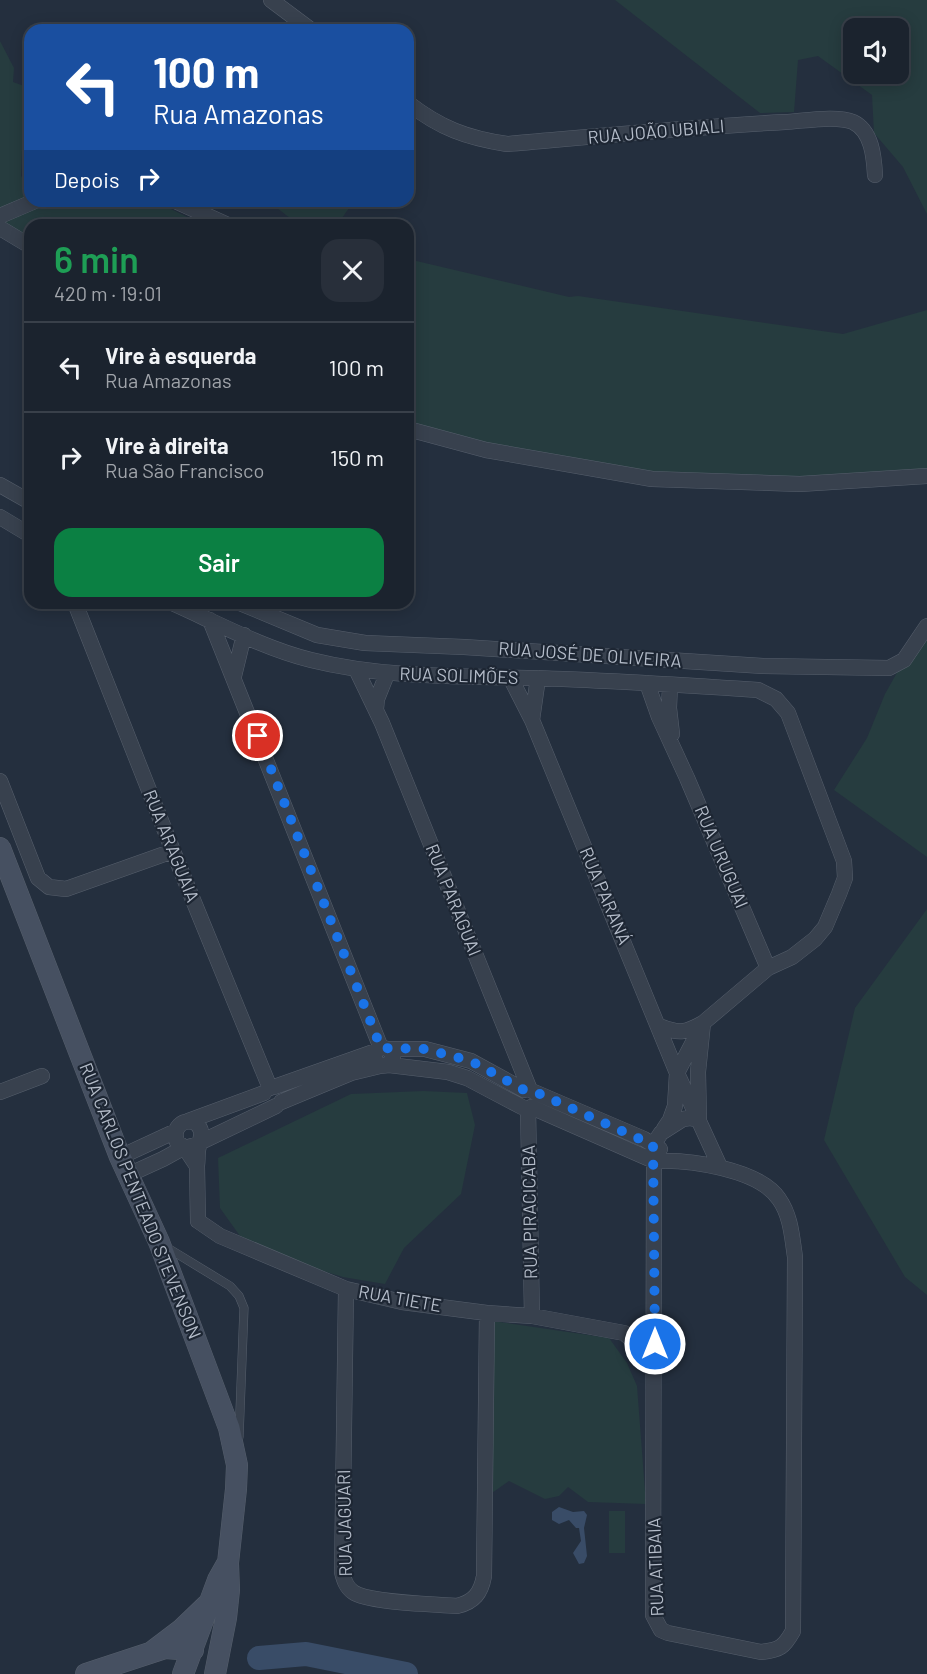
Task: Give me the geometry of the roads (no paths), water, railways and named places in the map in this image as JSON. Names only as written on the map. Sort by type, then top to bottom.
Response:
[{"type":"street","points":[[271,0],[303,24]]},
{"type":"street","name":"RUA JOÃO UBIALI","points":[[414,108],[424,116],[474,139],[507,144],[755,123],[840,119],[855,123],[865,132],[873,152],[875,175]]},
{"type":"street","points":[[0,216],[24,206]]},
{"type":"street","points":[[188,207],[215,219]]},
{"type":"street","points":[[0,228],[24,242]]},
{"type":"street","points":[[414,431],[486,450],[652,479],[800,484],[927,476]]},
{"type":"street","points":[[0,485],[24,499]]},
{"type":"street","points":[[0,517],[24,531]]},
{"type":"street","name":"RUA ARAGUAIA","points":[[77,609],[269,1089],[280,1090],[282,1094],[278,1104]]},
{"type":"street","name":"RUA SOLIMÕES","points":[[185,609],[307,659],[387,674],[538,678],[759,690],[776,699],[788,713],[843,861],[845,878],[825,927],[815,939],[792,957],[768,968]]},
{"type":"street","name":"RUA JOSÉ DE OLIVEIRA","points":[[254,609],[316,635],[365,643],[763,666],[889,668],[904,660],[927,626]]},
{"type":"street","points":[[210,620],[382,1049],[393,1056],[385,1066]]},
{"type":"street","points":[[234,676],[244,635]]},
{"type":"street","name":"RUA PARAGUAI","points":[[356,669],[376,709],[528,1099]]},
{"type":"street","points":[[376,709],[377,699],[387,674]]},
{"type":"street","name":"RUA PARANÁ","points":[[510,677],[532,720],[677,1073],[720,1167]]},
{"type":"street","points":[[532,720],[538,678]]},
{"type":"street","name":"RUA URUGUAI","points":[[647,683],[768,968]]},
{"type":"street","name":"RUA URUGUAI","points":[[670,685],[669,708],[673,746]]},
{"type":"street","points":[[0,781],[38,878],[50,887],[66,889],[173,851]]},
{"type":"street","name":"RUA CARLOS PENTEADO STEVENSON","points":[[0,848],[124,1166],[159,1242],[229,1428],[237,1465],[236,1489],[228,1563],[229,1590],[226,1618],[215,1674]]},
{"type":"street","points":[[659,1026],[672,1032],[686,1032],[703,1023],[768,968]]},
{"type":"street","points":[[657,1139],[683,1119],[699,1120],[698,1072],[703,1023]]},
{"type":"street","points":[[677,1073],[703,1023]]},
{"type":"street","points":[[124,1166],[182,1126],[269,1089],[382,1049],[425,1049],[471,1061],[528,1099],[654,1161],[674,1160],[720,1167]]},
{"type":"street","points":[[124,1166],[163,1159],[278,1104],[351,1073],[385,1066],[448,1072],[657,1139],[674,1160]]},
{"type":"street","name":"RUA PARANÁ","points":[[657,1139],[670,1120],[675,1106],[677,1073]]},
{"type":"street","points":[[0,1092],[42,1076]]},
{"type":"street","name":"RUA PIRACICABA","points":[[528,1099],[532,1316]]},
{"type":"street","points":[[182,1126],[176,1139],[192,1145]]},
{"type":"street","points":[[182,1126],[199,1126],[202,1134],[192,1145]]},
{"type":"street","name":"RUA ATIBAIA","points":[[657,1139],[654,1161],[653,1616],[661,1630],[668,1634],[761,1652],[775,1650],[785,1645],[793,1631],[795,1257],[789,1218],[779,1199],[765,1184],[720,1167]]},
{"type":"street","name":"RUA TIETE","points":[[192,1145],[197,1166],[198,1221],[220,1236],[346,1289],[402,1302],[532,1316],[624,1333],[647,1352],[655,1367]]},
{"type":"street","name":"RUA JAGUARI","points":[[346,1289],[342,1572],[350,1591],[368,1598],[457,1606],[467,1604],[481,1589],[484,1576],[488,1313]]},
{"type":"street","name":"RUA CARLOS PENTEADO STEVENSON","points":[[183,1674],[218,1580],[228,1563]]},
{"type":"street","points":[[151,1652],[182,1629],[209,1603]]},
{"type":"street","points":[[86,1674],[165,1648],[193,1650],[215,1674]]},
{"type":"lane","points":[[159,1242],[202,1271],[230,1286],[239,1296],[244,1308],[237,1465]]},
{"type":"water","points":[[559,1507],[573,1512],[584,1511],[587,1515],[584,1528],[587,1556],[584,1563],[579,1564],[573,1553],[581,1541],[579,1528],[576,1528],[569,1520],[559,1524],[552,1520],[552,1512]]},
{"type":"waterway","points":[[259,1658],[306,1654],[406,1674]]}]
